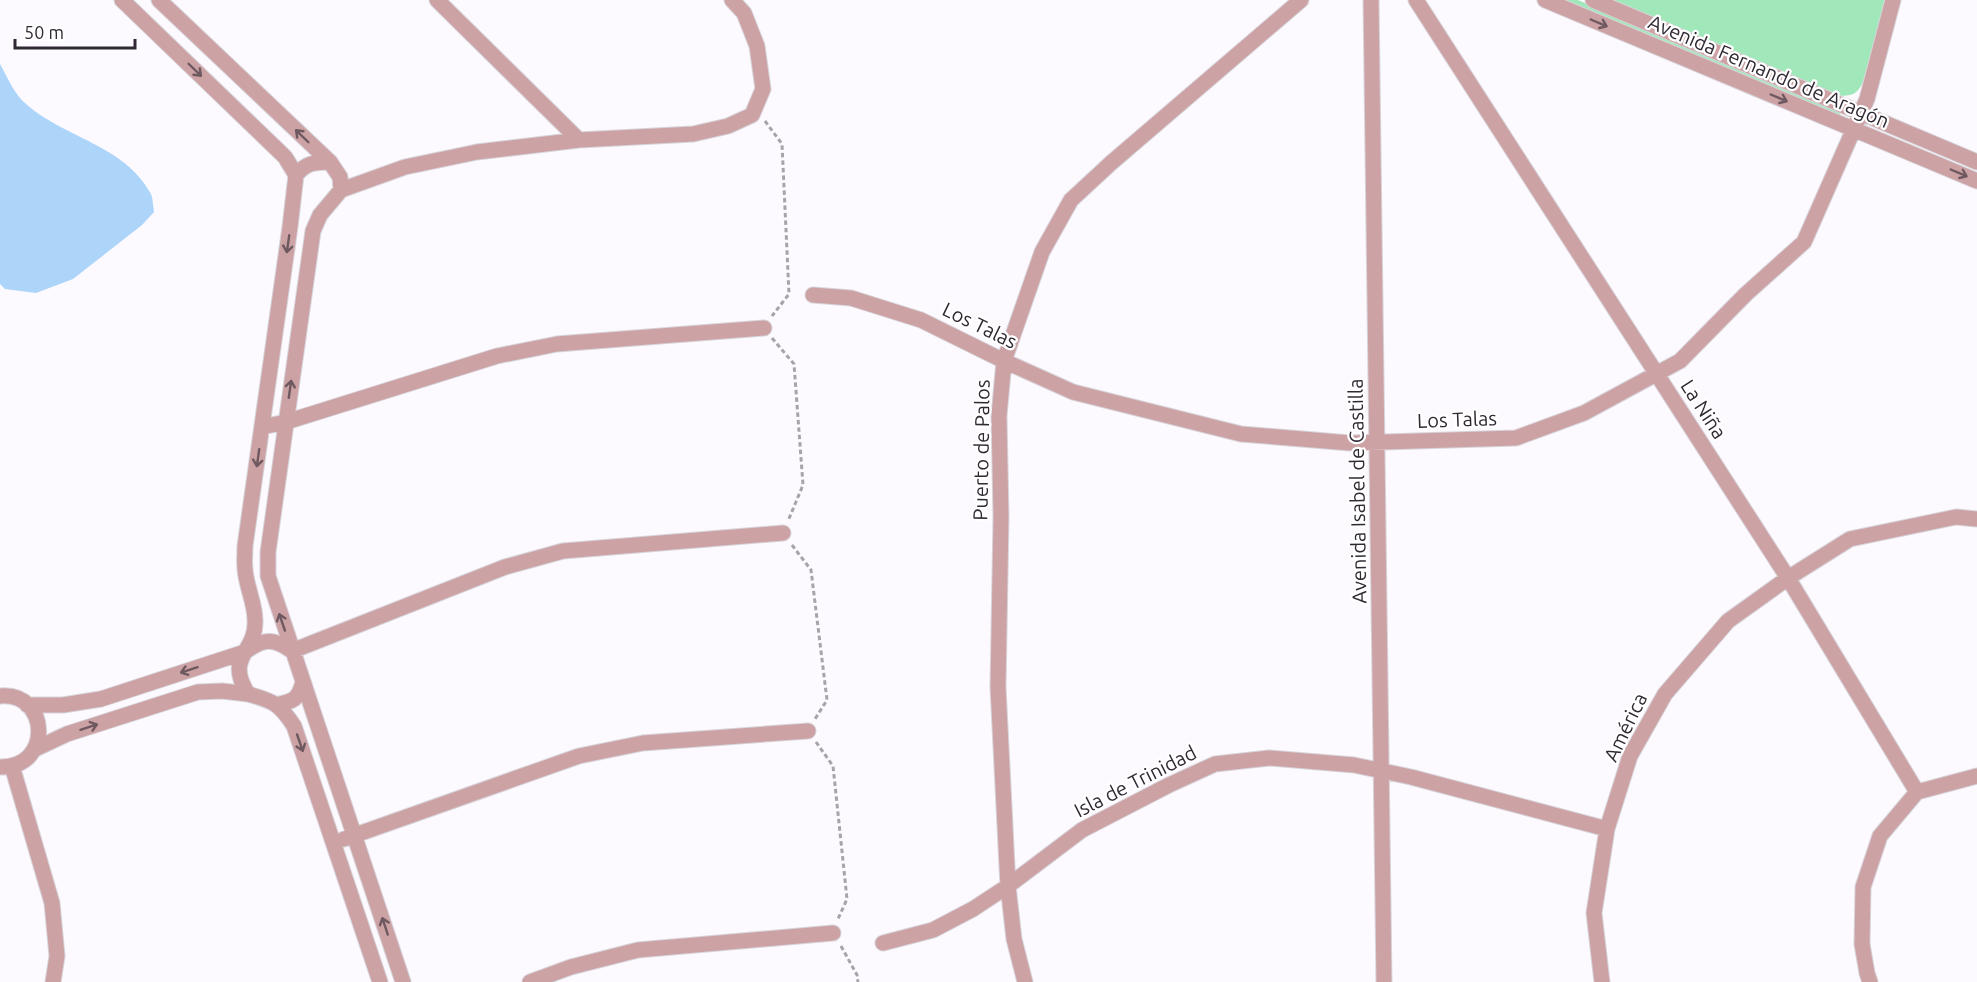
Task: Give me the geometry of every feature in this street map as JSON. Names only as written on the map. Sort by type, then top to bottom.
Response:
[{"type":"street","points":[[123,0],[285,157],[296,175]]},
{"type":"street","points":[[159,0],[330,162],[340,177],[341,190]]},
{"type":"street","points":[[436,0],[579,140]]},
{"type":"street","points":[[403,982],[268,576],[268,552],[313,231],[320,215],[341,190],[405,166],[477,152],[579,140],[693,134],[728,126],[752,115],[763,90],[757,46],[744,13],[732,0]]},
{"type":"street","points":[[747,0],[750,29]]},
{"type":"street","name":"Puerto de Palos","points":[[1025,982],[1014,939],[1008,886],[998,687],[1001,517],[999,416],[1004,361],[1042,252],[1071,200],[1301,0]]},
{"type":"street","name":"Avenida Isabel de Castilla","points":[[1371,0],[1384,982]]},
{"type":"street","name":"La Niña","points":[[1416,0],[1788,578],[1917,792]]},
{"type":"street","name":"Avenida Fernando de Aragón","points":[[1545,0],[1977,181]]},
{"type":"street","name":"Avenida Fernando de Aragón","points":[[1593,0],[1977,162]]},
{"type":"street","name":"Los Talas","points":[[813,295],[850,298],[921,320],[1073,392],[1241,434],[1350,444],[1516,438],[1584,413],[1680,361],[1746,294],[1804,242],[1867,99],[1893,0]]},
{"type":"street","points":[[248,694],[239,680],[238,669],[256,621],[244,569],[245,546],[296,175],[304,165],[330,162]]},
{"type":"street","points":[[294,196],[300,206],[311,210],[325,209]]},
{"type":"street","points":[[262,427],[286,422],[497,356],[556,345],[764,328]]},
{"type":"street","name":"América","points":[[1602,982],[1594,913],[1607,830],[1630,756],[1665,694],[1728,621],[1788,578],[1850,539],[1956,517],[1977,519]]},
{"type":"street","points":[[292,651],[505,567],[563,551],[783,533]]},
{"type":"street","points":[[27,705],[63,705],[101,699],[245,652],[254,645],[266,641],[277,641],[292,651]]},
{"type":"street","points":[[276,705],[292,702],[299,694],[303,682]]},
{"type":"street","points":[[53,982],[57,956],[52,903],[6,766],[21,763],[35,749],[67,734],[198,692],[222,691],[248,694],[269,700],[282,708],[294,726],[380,982]]},
{"type":"street","points":[[0,696],[17,698],[35,714],[39,726],[39,738],[35,749]]},
{"type":"street","points":[[334,844],[354,834],[579,756],[643,743],[808,731]]},
{"type":"street","name":"Isla de Trinidad","points":[[883,943],[933,930],[973,909],[1008,886],[1082,830],[1169,784],[1215,764],[1269,758],[1354,765],[1411,777],[1607,830]]},
{"type":"street","points":[[1870,982],[1862,944],[1863,886],[1880,836],[1917,792],[1977,776]]},
{"type":"street","points":[[530,982],[571,967],[638,950],[832,933]]},
{"type":"path","points":[[755,108],[782,144],[789,294],[764,328],[794,364],[803,485],[783,533],[811,570],[827,700],[808,731],[833,766],[847,899],[832,933],[857,975],[858,982]]},
{"type":"green space","points":[[1560,0],[1578,0],[1841,110],[1840,115],[1837,116]]},
{"type":"green space","points":[[1611,0],[1885,0],[1863,82],[1854,93],[1840,96]]},
{"type":"water","points":[[0,64],[14,90],[25,103],[40,115],[109,152],[125,164],[139,177],[153,200],[154,212],[142,225],[73,279],[36,293],[5,289],[0,284]]}]
